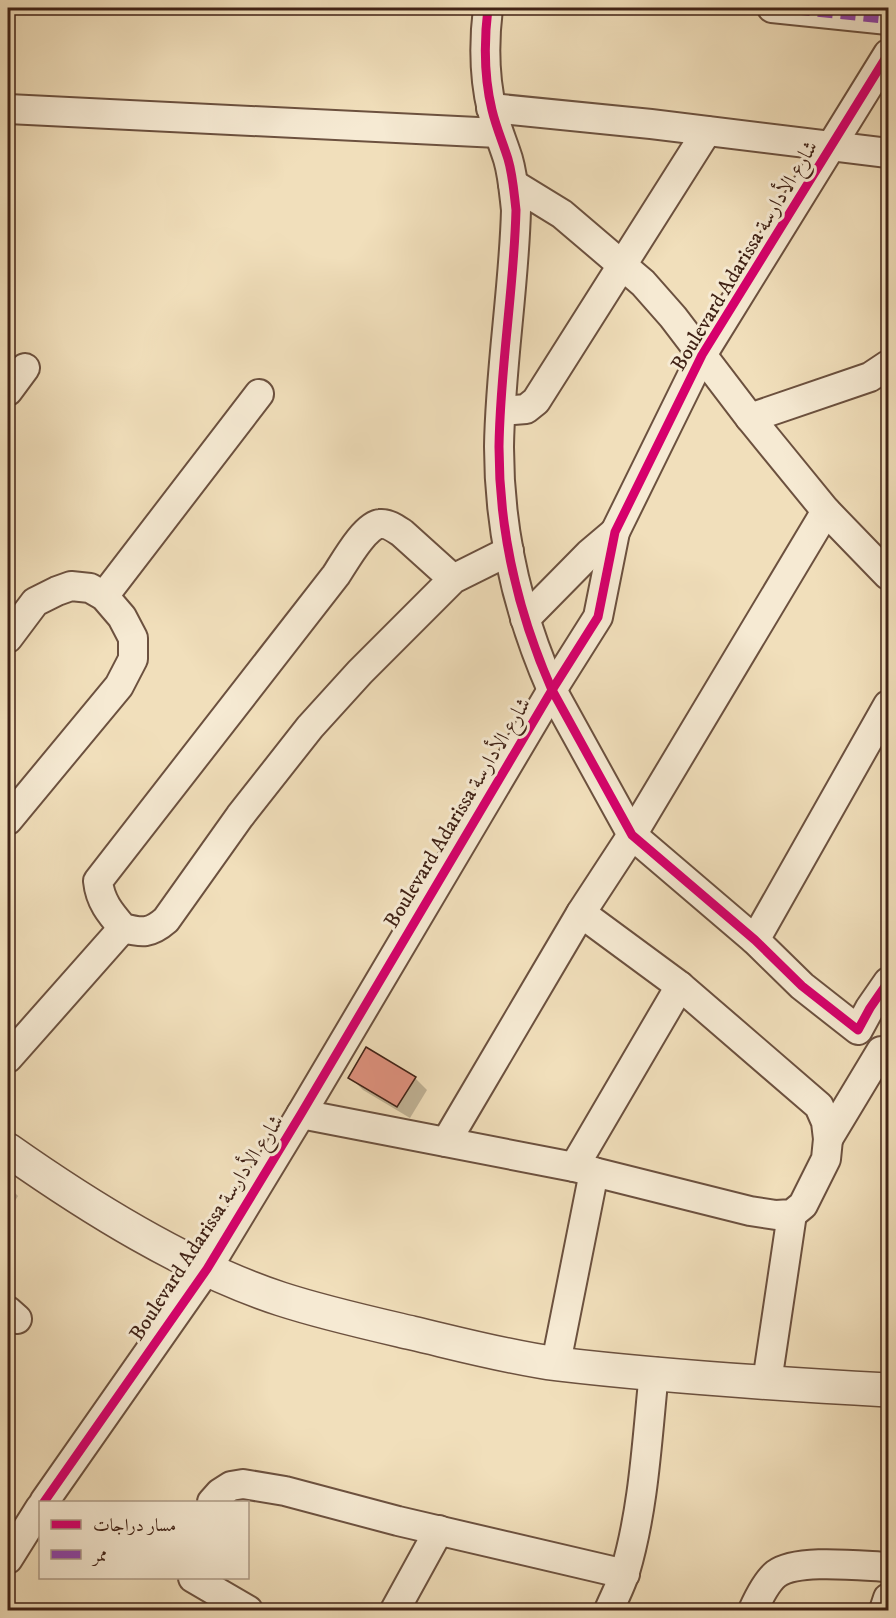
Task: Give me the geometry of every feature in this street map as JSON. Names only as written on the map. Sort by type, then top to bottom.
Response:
[{"type":"street","points":[[488,8],[486,57],[495,121],[508,158],[516,210],[501,411],[500,482],[509,551],[525,619],[552,690],[632,835],[755,940],[802,986],[885,1054],[828,1138]]},
{"type":"street","points":[[772,8],[888,21]]},
{"type":"street","name":"Boulevard Adarissa شارع الأدارسة","points":[[50,1501],[207,1269],[598,616],[615,532],[702,355],[834,145],[888,54]]},
{"type":"street","points":[[8,109],[495,121],[706,131],[888,153]]},
{"type":"street","points":[[501,411],[519,411],[531,407],[536,401],[706,131]]},
{"type":"street","points":[[513,184],[561,214],[643,283],[826,511],[888,575]]},
{"type":"street","points":[[750,418],[870,377],[888,365]]},
{"type":"street","points":[[8,391],[26,368]]},
{"type":"street","points":[[104,596],[259,394]]},
{"type":"street","points":[[446,1142],[581,913],[632,835],[826,511]]},
{"type":"street","points":[[453,579],[402,534],[388,525],[373,526],[363,536],[336,575],[98,880],[99,892],[105,906],[123,928],[146,932],[156,929],[166,920],[240,816],[310,727],[360,672],[453,579],[509,551]]},
{"type":"street","name":"Boulevard Adarissa شارع الأدارسة","points":[[525,619],[615,532]]},
{"type":"street","points":[[8,638],[35,602],[72,586],[90,588],[104,596],[122,617],[133,638],[133,659],[119,686],[8,820]]},
{"type":"street","points":[[755,940],[888,705]]},
{"type":"street","points":[[301,1114],[584,1169],[750,1211],[776,1215],[792,1214],[803,1205],[826,1159],[828,1138],[826,1122],[819,1106],[680,986],[581,913]]},
{"type":"street","points":[[8,1058],[123,928]]},
{"type":"street","points":[[858,1030],[888,982]]},
{"type":"street","points":[[556,1364],[584,1169],[680,986]]},
{"type":"street","points":[[8,1150],[56,1184],[207,1269],[291,1302],[454,1343],[556,1364],[888,1390]]},
{"type":"street","points":[[767,1382],[792,1214]]},
{"type":"street","points":[[609,1611],[625,1574],[635,1532],[654,1372]]},
{"type":"street","points":[[214,1501],[220,1493],[231,1486],[243,1484],[285,1491],[625,1574]]},
{"type":"street","name":"Boulevard Adarissa شارع الأدارسة","points":[[8,1557],[39,1515]]},
{"type":"street","points":[[395,1611],[439,1530]]},
{"type":"street","points":[[753,1611],[769,1582],[776,1574],[786,1569],[826,1565],[888,1567]]},
{"type":"street","points":[[195,1579],[248,1611]]},
{"type":"street","points":[[884,1611],[888,1598]]},
{"type":"building","points":[[366,1047],[416,1077],[397,1107],[348,1078]]},
{"type":"marked path","points":[[772,8],[888,20]]},
{"type":"cycle path","points":[[488,8],[485,46],[487,85],[494,116],[510,165],[516,210],[500,417],[502,510],[520,601],[540,661],[552,690],[632,835],[755,940],[802,986],[858,1030],[888,982]]},
{"type":"cycle path","points":[[45,1501],[207,1269],[552,690],[598,617],[615,532],[702,355],[888,54]]}]
